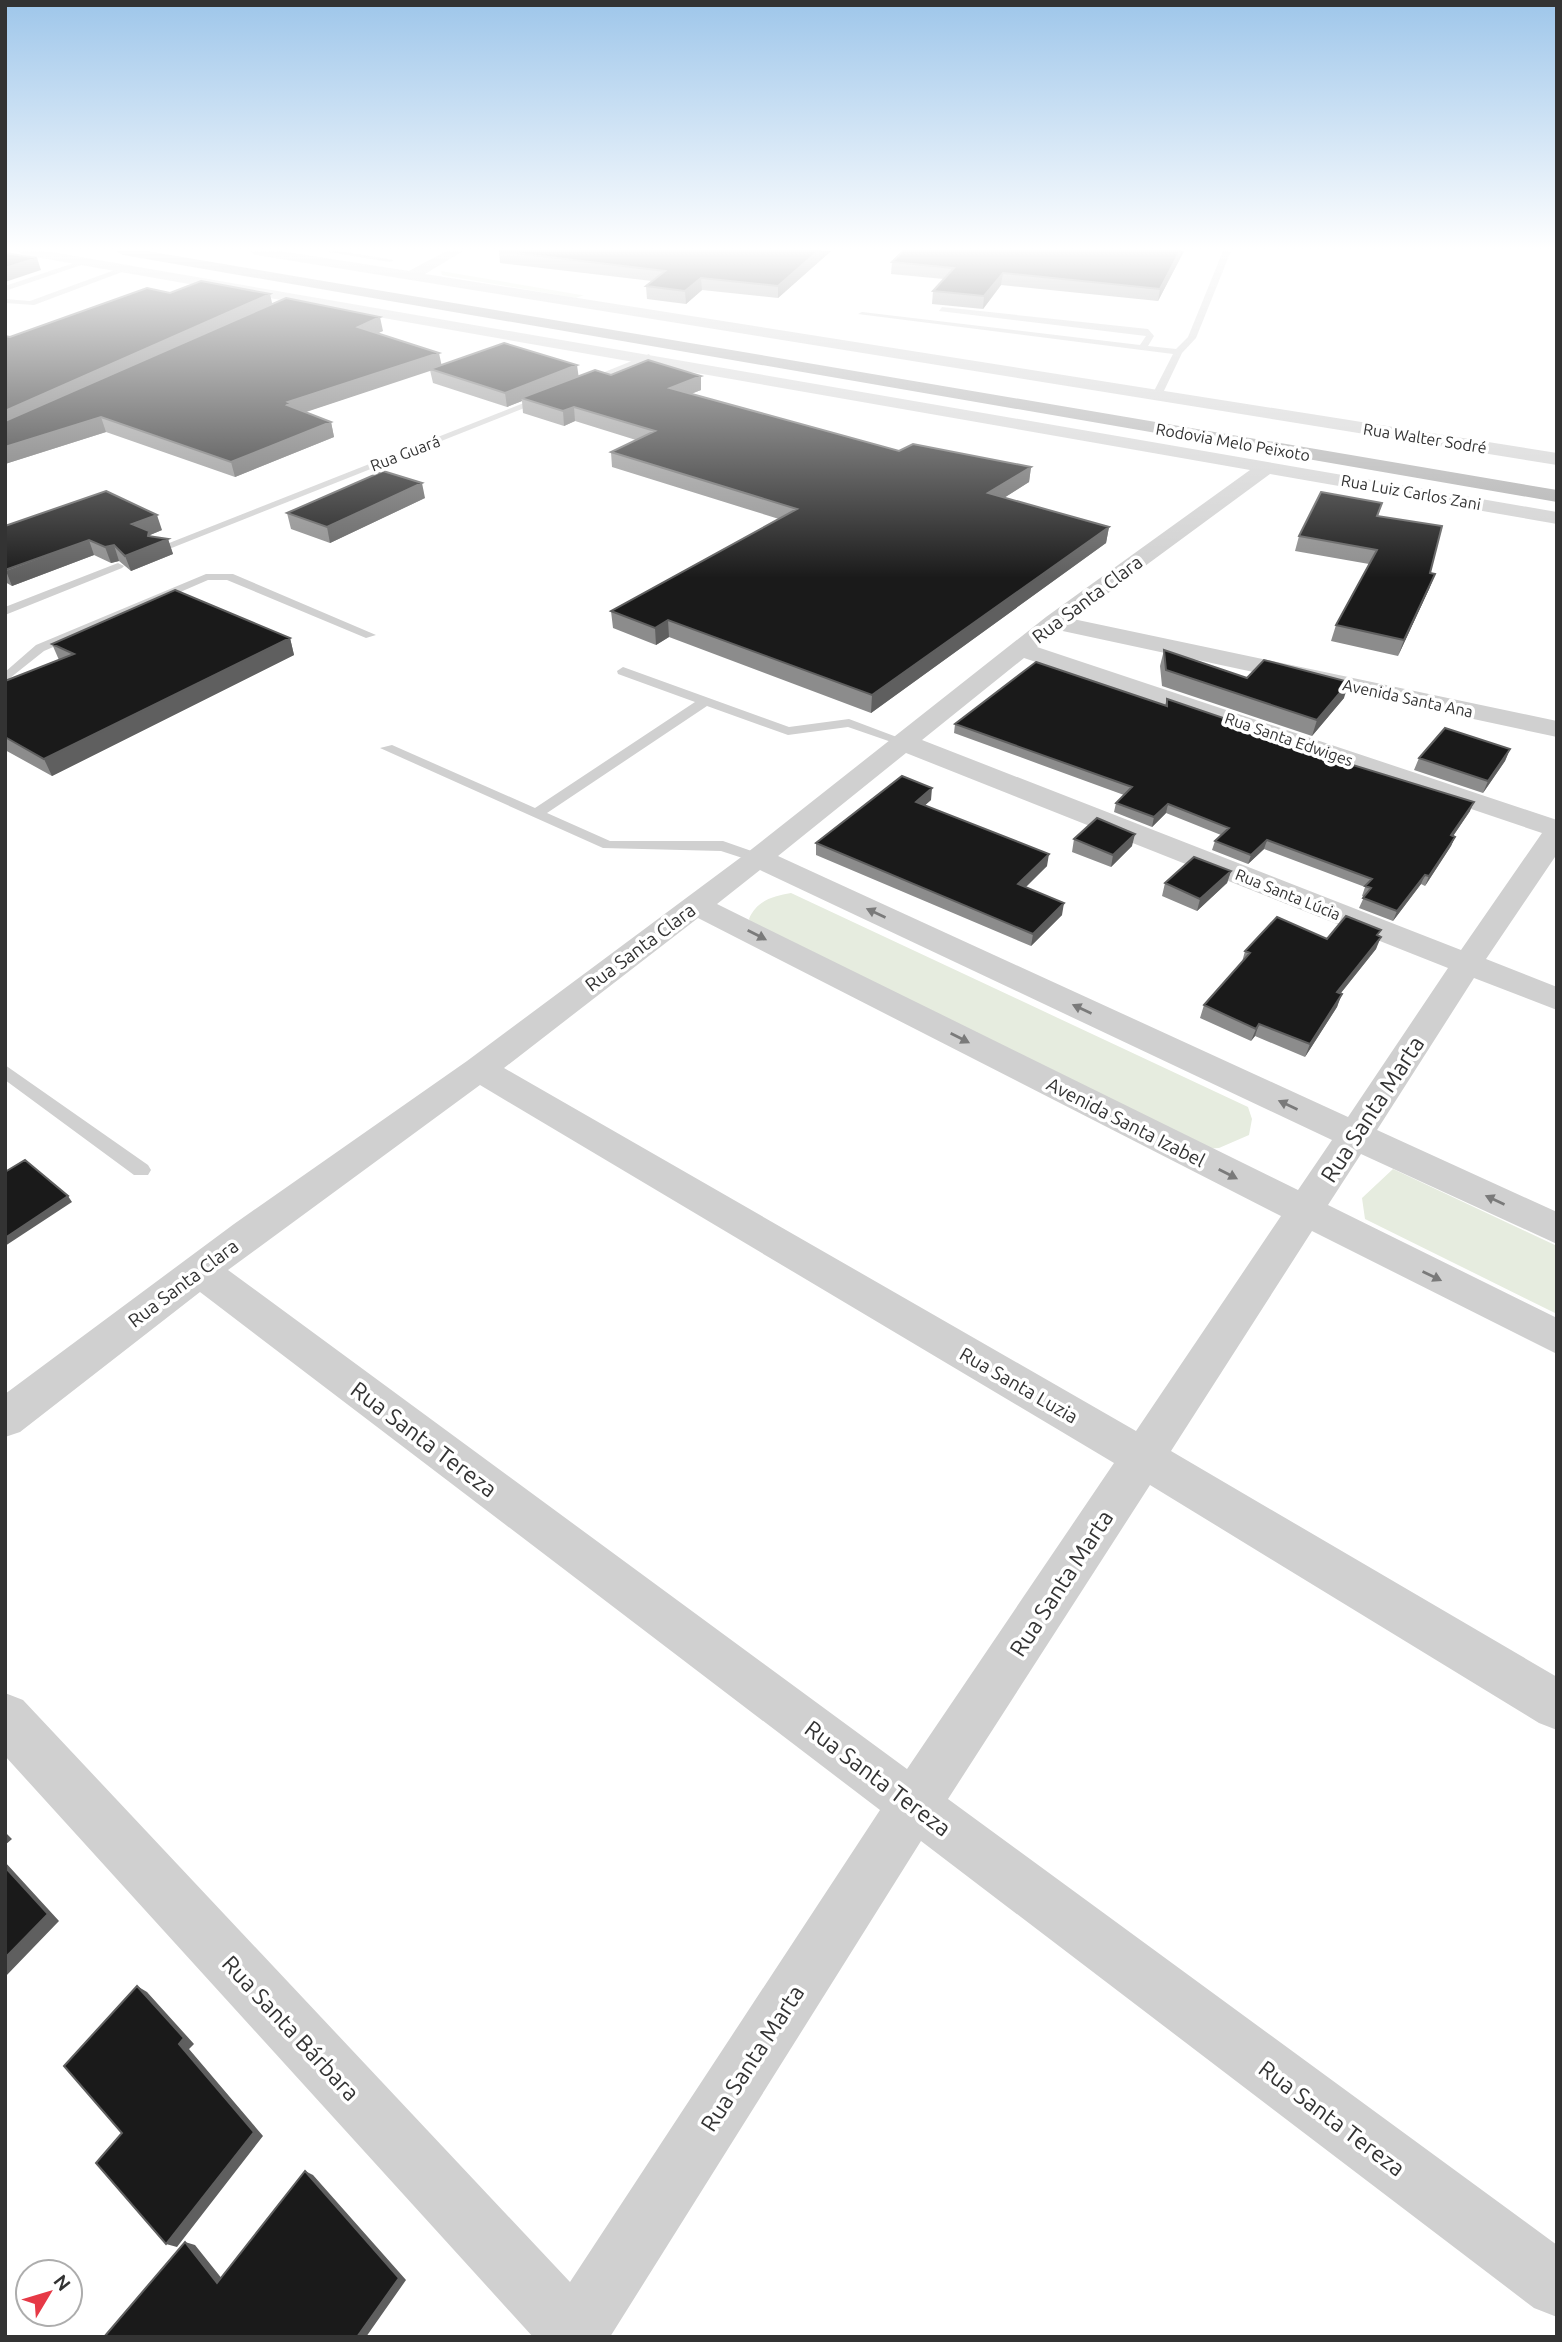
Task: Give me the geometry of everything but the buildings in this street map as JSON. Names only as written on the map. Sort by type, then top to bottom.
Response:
[{"type":"main road","name":"Rodovia Melo Peixoto","points":[[763,360],[1557,496]]},
{"type":"main road","name":"Rodovia Melo Peixoto","points":[[816,360],[1557,484]]},
{"type":"street","name":"Rua Luiz Carlos Zani","points":[[668,360],[1557,517]]},
{"type":"street","name":"Rua Walter Sodré","points":[[937,360],[1557,459]]},
{"type":"street","name":"Rua Santa Clara","points":[[5,1419],[200,1271],[479,1069],[758,858],[1063,616],[1268,466]]},
{"type":"street","name":"Avenida Santa Ana","points":[[1063,616],[1557,713]]},
{"type":"street","name":"Avenida Santa Ana","points":[[1063,616],[1557,729]]},
{"type":"street","name":"Rua Santa Edwiges","points":[[1020,649],[1557,831]]},
{"type":"street","name":"Rua Santa Lúcia","points":[[903,742],[1557,999]]},
{"type":"street","name":"Rua Santa Marta","points":[[574,2336],[914,1805],[1557,831]]},
{"type":"street","points":[[758,858],[1557,1229]]},
{"type":"street","name":"Avenida Santa Izabel","points":[[696,905],[1557,1337]]},
{"type":"street","name":"Rua Santa Luzia","points":[[479,1069],[1144,1458],[1557,1705]]},
{"type":"street","name":"Rua Santa Tereza","points":[[200,1271],[1557,2285]]},
{"type":"street","name":"Rua Santa Bárbara","points":[[5,1718],[574,2336]]},
{"type":"lane","points":[[572,387],[641,360]]},
{"type":"lane","points":[[1157,396],[1174,360]]},
{"type":"lane","name":"Rua Guará","points":[[160,549],[559,392]]},
{"type":"lane","points":[[5,611],[118,566]]},
{"type":"lane","points":[[5,678],[15,673],[27,656],[40,648],[206,577],[229,576],[370,635]]},
{"type":"lane","points":[[623,671],[788,731],[849,723],[903,742]]},
{"type":"lane","points":[[537,813],[705,701]]},
{"type":"lane","points":[[387,748],[608,845],[723,846],[758,858]]},
{"type":"lane","points":[[5,1071],[141,1170]]},
{"type":"shaded area","points":[[791,893],[1248,1107],[1252,1119],[1249,1135],[1219,1148],[1202,1149],[754,929],[749,919],[756,908],[772,898]]},
{"type":"shaded area","points":[[1393,1169],[1557,1246],[1557,1314],[1365,1219],[1362,1198]]}]
